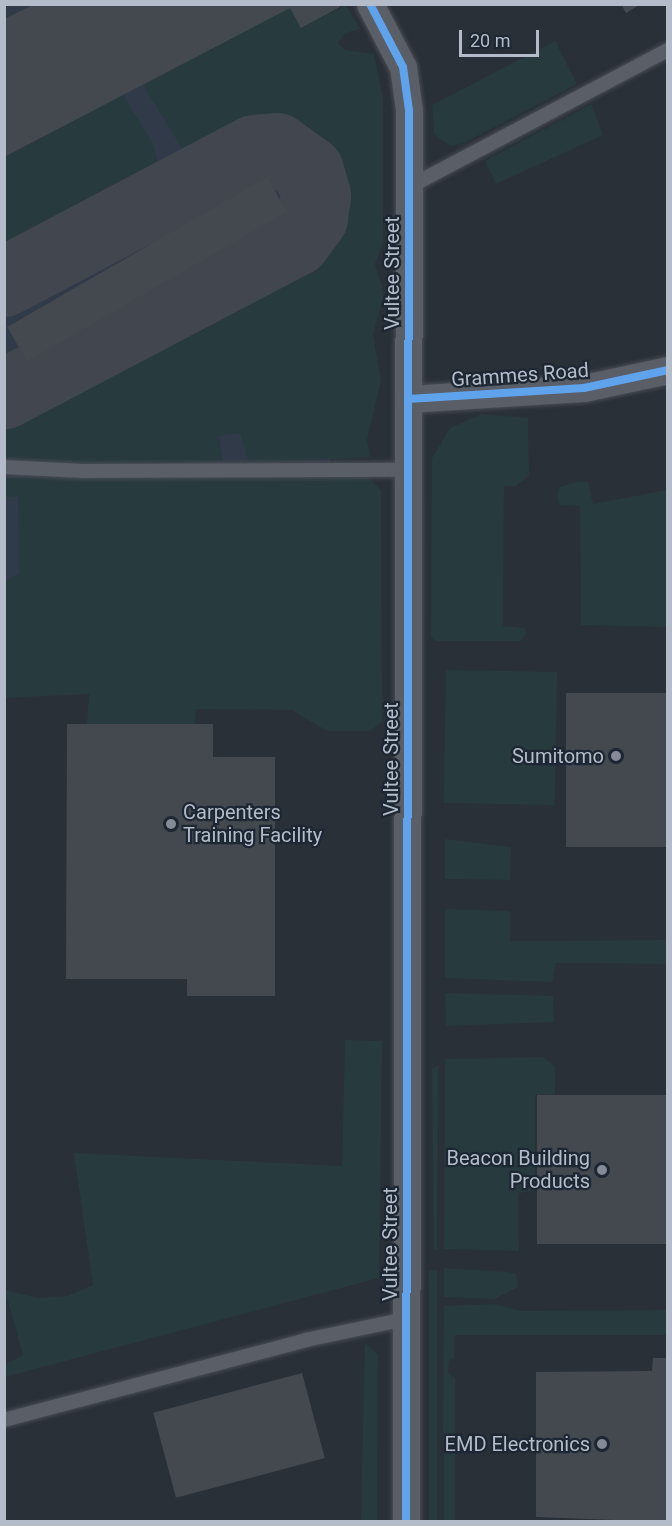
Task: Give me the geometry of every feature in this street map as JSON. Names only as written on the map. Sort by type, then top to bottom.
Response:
[{"type":"street","name":"Vultee Street","points":[[370,4],[408,87],[406,1521]]},
{"type":"street","name":"Grammes Road","points":[[408,399],[584,388],[668,370]]},
{"type":"lane","points":[[409,187],[668,50]]},
{"type":"lane","points":[[4,467],[83,471],[408,470]]},
{"type":"lane","points":[[4,1420],[306,1340],[406,1319]]},
{"type":"shaded area","points":[[5,5],[338,5],[301,28],[350,132],[328,489],[5,683]]},
{"type":"green space","points":[[346,5],[360,29],[345,33],[338,43],[345,50],[374,54],[383,98],[383,243],[375,264],[384,294],[373,335],[381,381],[367,440],[371,457],[249,463],[240,433],[219,436],[223,462],[85,465],[5,460],[5,409],[308,248],[328,227],[334,198],[294,118],[188,173],[185,153],[143,85],[290,8],[301,28]]},
{"type":"green space","points":[[555,41],[577,84],[466,142],[450,146],[434,134],[432,105]]},
{"type":"green space","points":[[123,95],[153,144],[164,185],[5,271],[5,157]]},
{"type":"green space","points":[[591,104],[603,135],[496,184],[485,161]]},
{"type":"green space","points":[[482,414],[528,418],[529,475],[516,486],[504,486],[503,626],[524,628],[526,634],[520,641],[435,641],[431,637],[432,458],[450,428]]},
{"type":"green space","points":[[328,474],[369,478],[381,491],[382,722],[370,731],[327,731],[292,710],[196,709],[195,724],[87,724],[89,694],[5,698],[5,581],[19,574],[18,497],[5,497],[4,478]]},
{"type":"green space","points":[[576,482],[588,482],[593,504],[667,490],[667,627],[581,625],[580,506],[559,505],[557,494],[560,487]]},
{"type":"green space","points":[[446,670],[557,672],[555,805],[444,803]]},
{"type":"green space","points":[[445,839],[511,847],[510,880],[445,879]]},
{"type":"green space","points":[[445,909],[510,911],[510,941],[667,940],[667,964],[556,963],[552,982],[445,978]]},
{"type":"green space","points":[[445,993],[553,996],[554,1022],[446,1026]]},
{"type":"green space","points":[[345,1040],[382,1041],[379,1278],[5,1377],[5,1365],[23,1355],[5,1290],[38,1298],[68,1296],[93,1285],[74,1153],[342,1166]]},
{"type":"green space","points":[[543,1057],[555,1067],[555,1094],[535,1095],[535,1191],[518,1193],[519,1251],[444,1249],[445,1059]]},
{"type":"green space","points":[[438,1065],[437,1249],[434,1249],[432,1069]]},
{"type":"green space","points":[[444,1268],[516,1274],[518,1287],[494,1299],[444,1297]]},
{"type":"green space","points":[[429,1270],[437,1270],[437,1521],[429,1521]]},
{"type":"green space","points":[[494,1304],[521,1311],[667,1310],[667,1335],[455,1335],[454,1358],[449,1361],[448,1372],[455,1378],[455,1441],[443,1441],[444,1306]]},
{"type":"green space","points":[[365,1343],[378,1355],[377,1521],[361,1521]]},
{"type":"green space","points":[[444,1451],[455,1451],[455,1521],[444,1521]]},
{"type":"building","points":[[621,4],[641,4],[626,13]]},
{"type":"building","points":[[33,5],[338,5],[340,7],[301,28],[290,8],[4,157],[4,19]]},
{"type":"building","points":[[267,177],[287,212],[27,362],[7,327]]},
{"type":"building","name":"Sumitomo","points":[[566,693],[668,693],[668,847],[566,847]]},
{"type":"building","name":"Carpenters Training Facility","points":[[67,724],[213,724],[213,757],[275,757],[275,996],[187,996],[187,979],[66,979]]},
{"type":"building","name":"Beacon Building Products","points":[[537,1095],[668,1095],[668,1244],[537,1244]]},
{"type":"building","name":"EMD Electronics","points":[[653,1358],[668,1358],[668,1522],[536,1517],[536,1372],[652,1371]]},
{"type":"building","points":[[302,1373],[325,1458],[176,1498],[153,1413]]},
{"type":"taxiway","points":[[4,282],[254,150],[277,148],[309,171],[316,196],[313,218],[296,241],[4,394]]},
{"type":"cycle path","points":[[370,4],[403,67],[409,110],[406,1522]]},
{"type":"cycle path","points":[[408,399],[584,388],[668,370]]},
{"type":"place","name":"Sumitomo","points":[[616,756]]},
{"type":"place","name":"Carpenters Training Facility","points":[[171,824]]},
{"type":"place","name":"Beacon Building Products","points":[[602,1170]]},
{"type":"place","name":"EMD Electronics","points":[[602,1444]]}]
